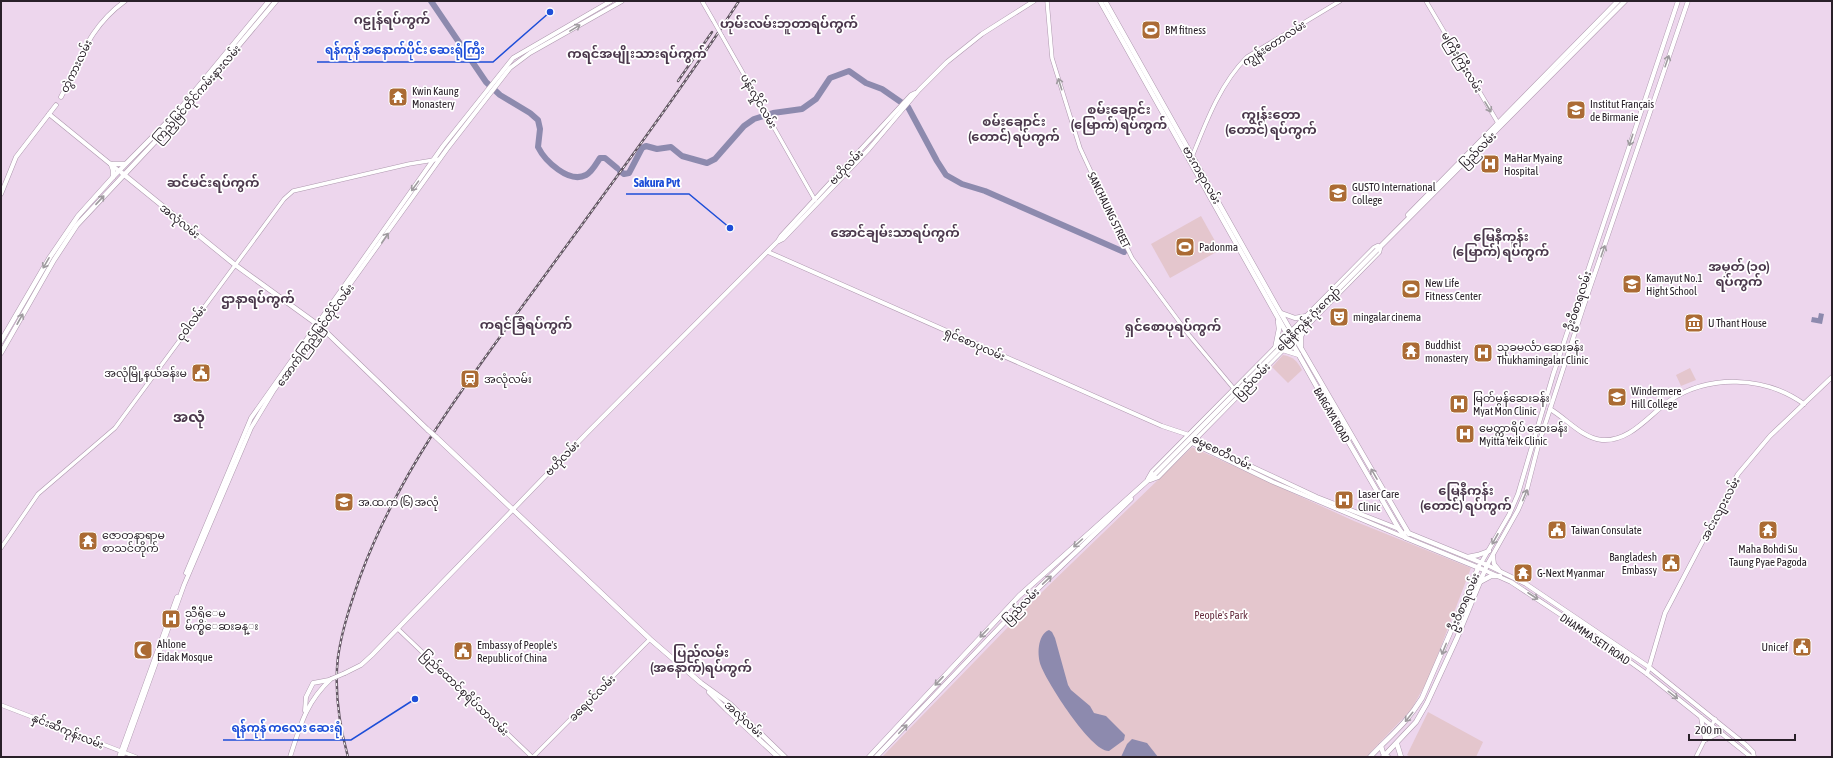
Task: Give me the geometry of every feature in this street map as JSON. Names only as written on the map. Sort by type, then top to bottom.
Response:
[{"type":"main road","name":"တွဲကားလမ်း","points":[[61,97],[82,51],[94,31],[111,13],[126,1]]},
{"type":"main road","name":"ကြည့်မြင်တိုင်ကမ်းနားလမ်း","points":[[237,43],[269,1]]},
{"type":"main road","name":"ကြည့်မြင်တိုင်ကမ်းနားလမ်း","points":[[1,353],[61,248],[80,222],[168,126],[203,82],[276,1]]},
{"type":"main road","name":"အောက်ကြည့်မြင်တိုင်လမ်း","points":[[119,757],[122,754],[208,522],[234,460],[259,415],[312,335],[433,160],[513,58],[611,1]]},
{"type":"main road","name":"အောက်ကြည့်မြင်တိုင်လမ်း","points":[[351,280],[398,219],[491,87],[520,59],[622,1]]},
{"type":"main road","name":"ဗဟိုလမ်း","points":[[778,241],[783,239],[840,179],[909,99],[947,62],[982,34],[1034,1]]},
{"type":"main road","name":"ဗားကရာလမ်း","points":[[1100,1],[1290,334],[1301,348],[1392,505],[1407,536]]},
{"type":"main road","name":"ဗားကရာလမ်း","points":[[1105,1],[1173,127]]},
{"type":"main road","name":"ပြည်လမ်း","points":[[869,757],[1019,596],[1149,480],[1158,477],[1196,439],[1379,252],[1378,248],[1618,1]]},
{"type":"main road","name":"ပြည်လမ်း","points":[[876,757],[1024,602],[1149,480],[1152,472],[1186,436],[1235,390],[1374,248],[1378,248],[1625,1]]},
{"type":"main road","name":"ဦးဝီစာရလမ်း","points":[[1370,757],[1394,735],[1413,712],[1422,698],[1474,574],[1509,515],[1518,494],[1539,418],[1678,1]]},
{"type":"main road","name":"ဦးဝီစာရလမ်း","points":[[1385,756],[1416,722],[1433,691],[1485,568],[1522,502],[1528,486],[1538,446],[1687,1]]},
{"type":"main road","points":[[602,6],[605,11]]},
{"type":"main road","points":[[583,17],[586,22]]},
{"type":"main road","points":[[1652,76],[1660,79]]},
{"type":"main road","name":"တွဲကားလမ်း","points":[[1,194],[20,152],[56,105]]},
{"type":"main road","name":"ဗဟိုလမ်း","points":[[331,679],[361,665],[398,629],[649,370],[768,252],[781,236],[902,107]]},
{"type":"main road","points":[[1640,113],[1648,116]]},
{"type":"main road","name":"အလုံလမ်း","points":[[49,114],[234,264],[319,325],[650,639],[739,712],[785,757]]},
{"type":"main road","name":"ကြည့်မြင်တိုင်ကမ်းနားလမ်း","points":[[1,341],[63,237],[78,216],[112,177],[168,126]]},
{"type":"main road","points":[[112,177],[113,170],[111,164],[126,164]]},
{"type":"main road","points":[[116,182],[123,179],[130,180],[129,169]]},
{"type":"main road","points":[[1614,191],[1622,194]]},
{"type":"main road","points":[[394,215],[398,219]]},
{"type":"main road","points":[[1602,228],[1610,231]]},
{"type":"main road","name":"မြေနီကုန်း ဂုံးကျော်","points":[[1149,480],[1378,248]]},
{"type":"main road","name":"ရှင်စောပုလမ်း","points":[[768,252],[1186,436]]},
{"type":"main road","points":[[1577,305],[1584,307]]},
{"type":"main road","points":[[1274,350],[1279,329],[1279,315],[1295,318],[1307,316]]},
{"type":"main road","points":[[1301,348],[1301,336],[1307,326]]},
{"type":"main road","points":[[1293,339],[1299,355]]},
{"type":"main road","points":[[1566,339],[1573,341]]},
{"type":"main road","points":[[1283,350],[1299,355]]},
{"type":"main road","name":"BARGAYA ROAD","points":[[1299,355],[1386,509]]},
{"type":"main road","name":"အင်းလျားလမ်း","points":[[1647,674],[1665,614],[1732,485],[1754,454],[1832,377]]},
{"type":"main road","points":[[1545,402],[1582,433],[1602,440],[1627,434],[1678,396],[1702,386],[1742,382],[1765,385],[1785,393],[1804,404]]},
{"type":"main road","points":[[1323,398],[1327,395]]},
{"type":"main road","points":[[1539,418],[1547,421]]},
{"type":"main road","name":"ဓမ္မစေတီလမ်း","points":[[1186,436],[1196,439],[1317,497],[1399,529]]},
{"type":"main road","name":"ဓမ္မစေတီလမ်း","points":[[1186,436],[1191,443],[1273,482],[1407,536],[1468,563],[1480,565]]},
{"type":"main road","points":[[1532,444],[1538,446]]},
{"type":"main road","points":[[1392,505],[1390,509],[1386,509],[1399,529],[1407,536]]},
{"type":"main road","points":[[1389,525],[1393,524],[1393,520]]},
{"type":"main road","name":"ဓမ္မစေတီလမ်း","points":[[1407,536],[1465,557],[1485,568]]},
{"type":"main road","points":[[1465,557],[1478,555],[1489,551]]},
{"type":"main road","points":[[1478,583],[1491,576],[1500,574],[1494,564],[1493,554]]},
{"type":"main road","points":[[1468,563],[1474,574]]},
{"type":"main road","name":"DHAMMA SETI ROAD","points":[[1485,568],[1526,584],[1649,667],[1715,719]]},
{"type":"main road","name":"DHAMMA SETI ROAD","points":[[1500,574],[1647,674],[1700,716]]},
{"type":"main road","points":[[1561,616],[1565,610]]},
{"type":"main road","points":[[304,714],[306,697],[313,683],[331,679]]},
{"type":"main road","points":[[290,757],[304,714],[312,699],[331,679]]},
{"type":"main road","points":[[319,682],[322,684],[321,688]]},
{"type":"main road","name":"အလုံလမ်း","points":[[702,683],[726,709],[778,757]]},
{"type":"main road","points":[[306,697],[308,700],[312,699]]},
{"type":"main road","points":[[1700,716],[1753,757]]},
{"type":"main road","points":[[1700,716],[1704,726],[1705,740],[1721,732]]},
{"type":"main road","points":[[1715,719],[1753,752],[1753,757]]},
{"type":"main road","points":[[1394,735],[1401,739]]},
{"type":"main road","points":[[1397,744],[1401,757]]},
{"type":"main road","points":[[1381,746],[1381,750],[1385,756]]},
{"type":"street","name":"ပန်းလှိုင်လမ်း","points":[[702,1],[815,200]]},
{"type":"street","name":"SANCHAUNG STREET","points":[[1047,1],[1052,58],[1080,148],[1132,258],[1189,335],[1235,390]]},
{"type":"street","name":"ကျွန်းတောလမ်း","points":[[1191,159],[1205,124],[1224,87],[1236,68],[1247,57],[1340,1]]},
{"type":"street","name":"မကြီးကြီးလမ်း","points":[[1426,1],[1498,123]]},
{"type":"street","name":"ငုဝါလမ်း","points":[[1,548],[15,524],[38,494],[115,428],[234,264],[284,199],[293,191],[382,170],[440,159]]},
{"type":"street","name":"ပြည်ထောင်စုရိပ်သာလမ်း","points":[[398,629],[533,757]]},
{"type":"street","name":"ခရေပင်လမ်း","points":[[533,757],[650,639]]},
{"type":"street","name":"နှင်းဆီကုန်းလမ်း","points":[[1,704],[122,754],[136,757]]},
{"type":"street","points":[[1696,757],[1715,719]]},
{"type":"green space","name":"Padonma","points":[[1201,216],[1220,250],[1170,278],[1151,244]]},
{"type":"green space","points":[[1283,355],[1295,360],[1302,370],[1288,383],[1272,367]]},
{"type":"green space","points":[[1690,368],[1696,380],[1681,386],[1676,375]]},
{"type":"green space","name":"People's Park","points":[[1192,447],[1354,521],[1471,568],[1429,678],[1411,710],[1366,757],[882,757],[1042,592]]},
{"type":"green space","points":[[1428,712],[1483,742],[1476,757],[1411,757],[1407,755]]},
{"type":"shaded area","points":[[1819,313],[1824,314],[1822,324],[1811,322],[1812,317],[1818,318]]},
{"type":"shaded area","points":[[1049,630],[1055,638],[1068,685],[1071,690],[1090,706],[1094,713],[1106,716],[1125,735],[1124,740],[1109,751],[1101,748],[1081,729],[1060,700],[1041,666],[1039,657],[1040,641],[1042,636]]},
{"type":"shaded area","points":[[1132,739],[1147,743],[1158,757],[1121,757],[1127,744]]},
{"type":"waterway","points":[[431,1],[486,82],[500,95],[530,113],[538,120],[540,129],[538,147],[546,159],[558,170],[565,174],[579,177],[590,172],[600,158],[605,158],[617,168]]},
{"type":"waterway","points":[[620,171],[624,174],[629,173],[642,148],[646,146],[657,149],[671,147],[682,156],[707,163],[715,159],[744,126],[754,119],[773,113],[802,109],[816,99],[830,78],[849,71],[866,83],[882,89],[908,107],[946,175],[962,184],[985,191],[1124,252]]},
{"type":"railway","points":[[348,757],[338,707],[338,657],[347,616],[360,577],[377,535],[398,494],[420,454],[470,378],[647,135],[694,69],[739,1]]},
{"type":"railway","points":[[678,81],[712,32]]},
{"type":"place","name":"ရန်ကုန် အနောက်ပိုင်း ဆေးရုံကြီး","points":[[550,12]]},
{"type":"place","name":"BM fitness","points":[[1151,30]]},
{"type":"place","name":"Kwin Kaung Monastery","points":[[398,97]]},
{"type":"place","name":"Institut Français de Birmanie","points":[[1576,110]]},
{"type":"place","name":"MaHar Myaing Hospital","points":[[1490,164]]},
{"type":"place","name":"GUSTO International College","points":[[1338,193]]},
{"type":"place","name":"Sakura Pvt","points":[[730,228]]},
{"type":"place","name":"Padonma","points":[[1185,247]]},
{"type":"place","name":"Kamayut No.1 Hight School","points":[[1632,284]]},
{"type":"place","name":"New Life Fitness Center","points":[[1411,289]]},
{"type":"place","name":"mingalar cinema","points":[[1339,317]]},
{"type":"place","name":"U Thant House","points":[[1694,323]]},
{"type":"place","name":"Buddhist monastery","points":[[1411,351]]},
{"type":"place","name":"သုခမင်္လာ ဆေးခန်း Thukhamingalar Clinic","points":[[1483,353]]},
{"type":"place","name":"အလုံမြို့နယ်ခန်းမ","points":[[201,373]]},
{"type":"place","name":"အလုံလမ်း","points":[[470,379]]},
{"type":"place","name":"Windermere Hill College","points":[[1617,397]]},
{"type":"place","name":"မြတ်မွန်ဆေးခန်း Myat Mon Clinic","points":[[1459,404]]},
{"type":"place","name":"မေတ္တာရိပ် ဆေးခန်း Myitta Yeik Clinic","points":[[1465,434]]},
{"type":"place","name":"Laser Care Clinic","points":[[1344,500]]},
{"type":"place","name":"အ.ထ.က (၆) အလုံ","points":[[344,502]]},
{"type":"place","name":"Taiwan Consulate","points":[[1557,530]]},
{"type":"place","name":"Maha Bohdi Su Taung Pyae Pagoda","points":[[1768,530]]},
{"type":"place","name":"ဇောတနာရာမ စာသင်တိုက်","points":[[88,541]]},
{"type":"place","name":"Bangladesh Embassy","points":[[1671,563]]},
{"type":"place","name":"G-Next Myanmar","points":[[1523,573]]},
{"type":"place","name":"သီရိေမ မ်က္စိေဆးခန္း","points":[[171,619]]},
{"type":"place","name":"Unicef","points":[[1802,647]]},
{"type":"place","name":"Ahlone Eidak Mosque","points":[[143,650]]},
{"type":"place","name":"Embassy of People's Republic of China","points":[[463,651]]},
{"type":"place","name":"ရန်ကုန် ကလေး ဆေးရုံ","points":[[415,699]]},
{"type":"district","name":"ဂဠုန်ရပ်ကွက်","points":[[392,19]]},
{"type":"district","name":"ဟုမ်းလမ်းဘူတာရပ်ကွက်","points":[[789,23]]},
{"type":"district","name":"ကရင်အမျိုးသားရပ်ကွက်","points":[[637,53]]},
{"type":"district","name":"စမ်းချောင်း (မြောက်) ရပ်ကွက်","points":[[1119,116]]},
{"type":"district","name":"ကျွန်းတော (တောင်) ရပ်ကွက်","points":[[1271,122]]},
{"type":"district","name":"စမ်းချောင်း (တောင်) ရပ်ကွက်","points":[[1014,128]]},
{"type":"district","name":"ဆင်မင်းရပ်ကွက်","points":[[213,182]]},
{"type":"district","name":"အောင်ချမ်းသာရပ်ကွက်","points":[[895,232]]},
{"type":"district","name":"မြေနီကုန်း (မြောက်) ရပ်ကွက်","points":[[1501,244]]},
{"type":"district","name":"အမှတ် (၁၀) ရပ်ကွက်","points":[[1739,274]]},
{"type":"district","name":"ဌာနာရပ်ကွက်","points":[[258,298]]},
{"type":"district","name":"ကရင်ခြံရပ်ကွက်","points":[[526,324]]},
{"type":"district","name":"ရှင်စောပုရပ်ကွက်","points":[[1173,326]]},
{"type":"district","name":"အလုံ","points":[[189,416]]},
{"type":"district","name":"မြေနီကုန်း (တောင်) ရပ်ကွက်","points":[[1466,498]]},
{"type":"district","name":"ပြည်လမ်း (အနောက်)ရပ်ကွက်","points":[[701,660]]}]
